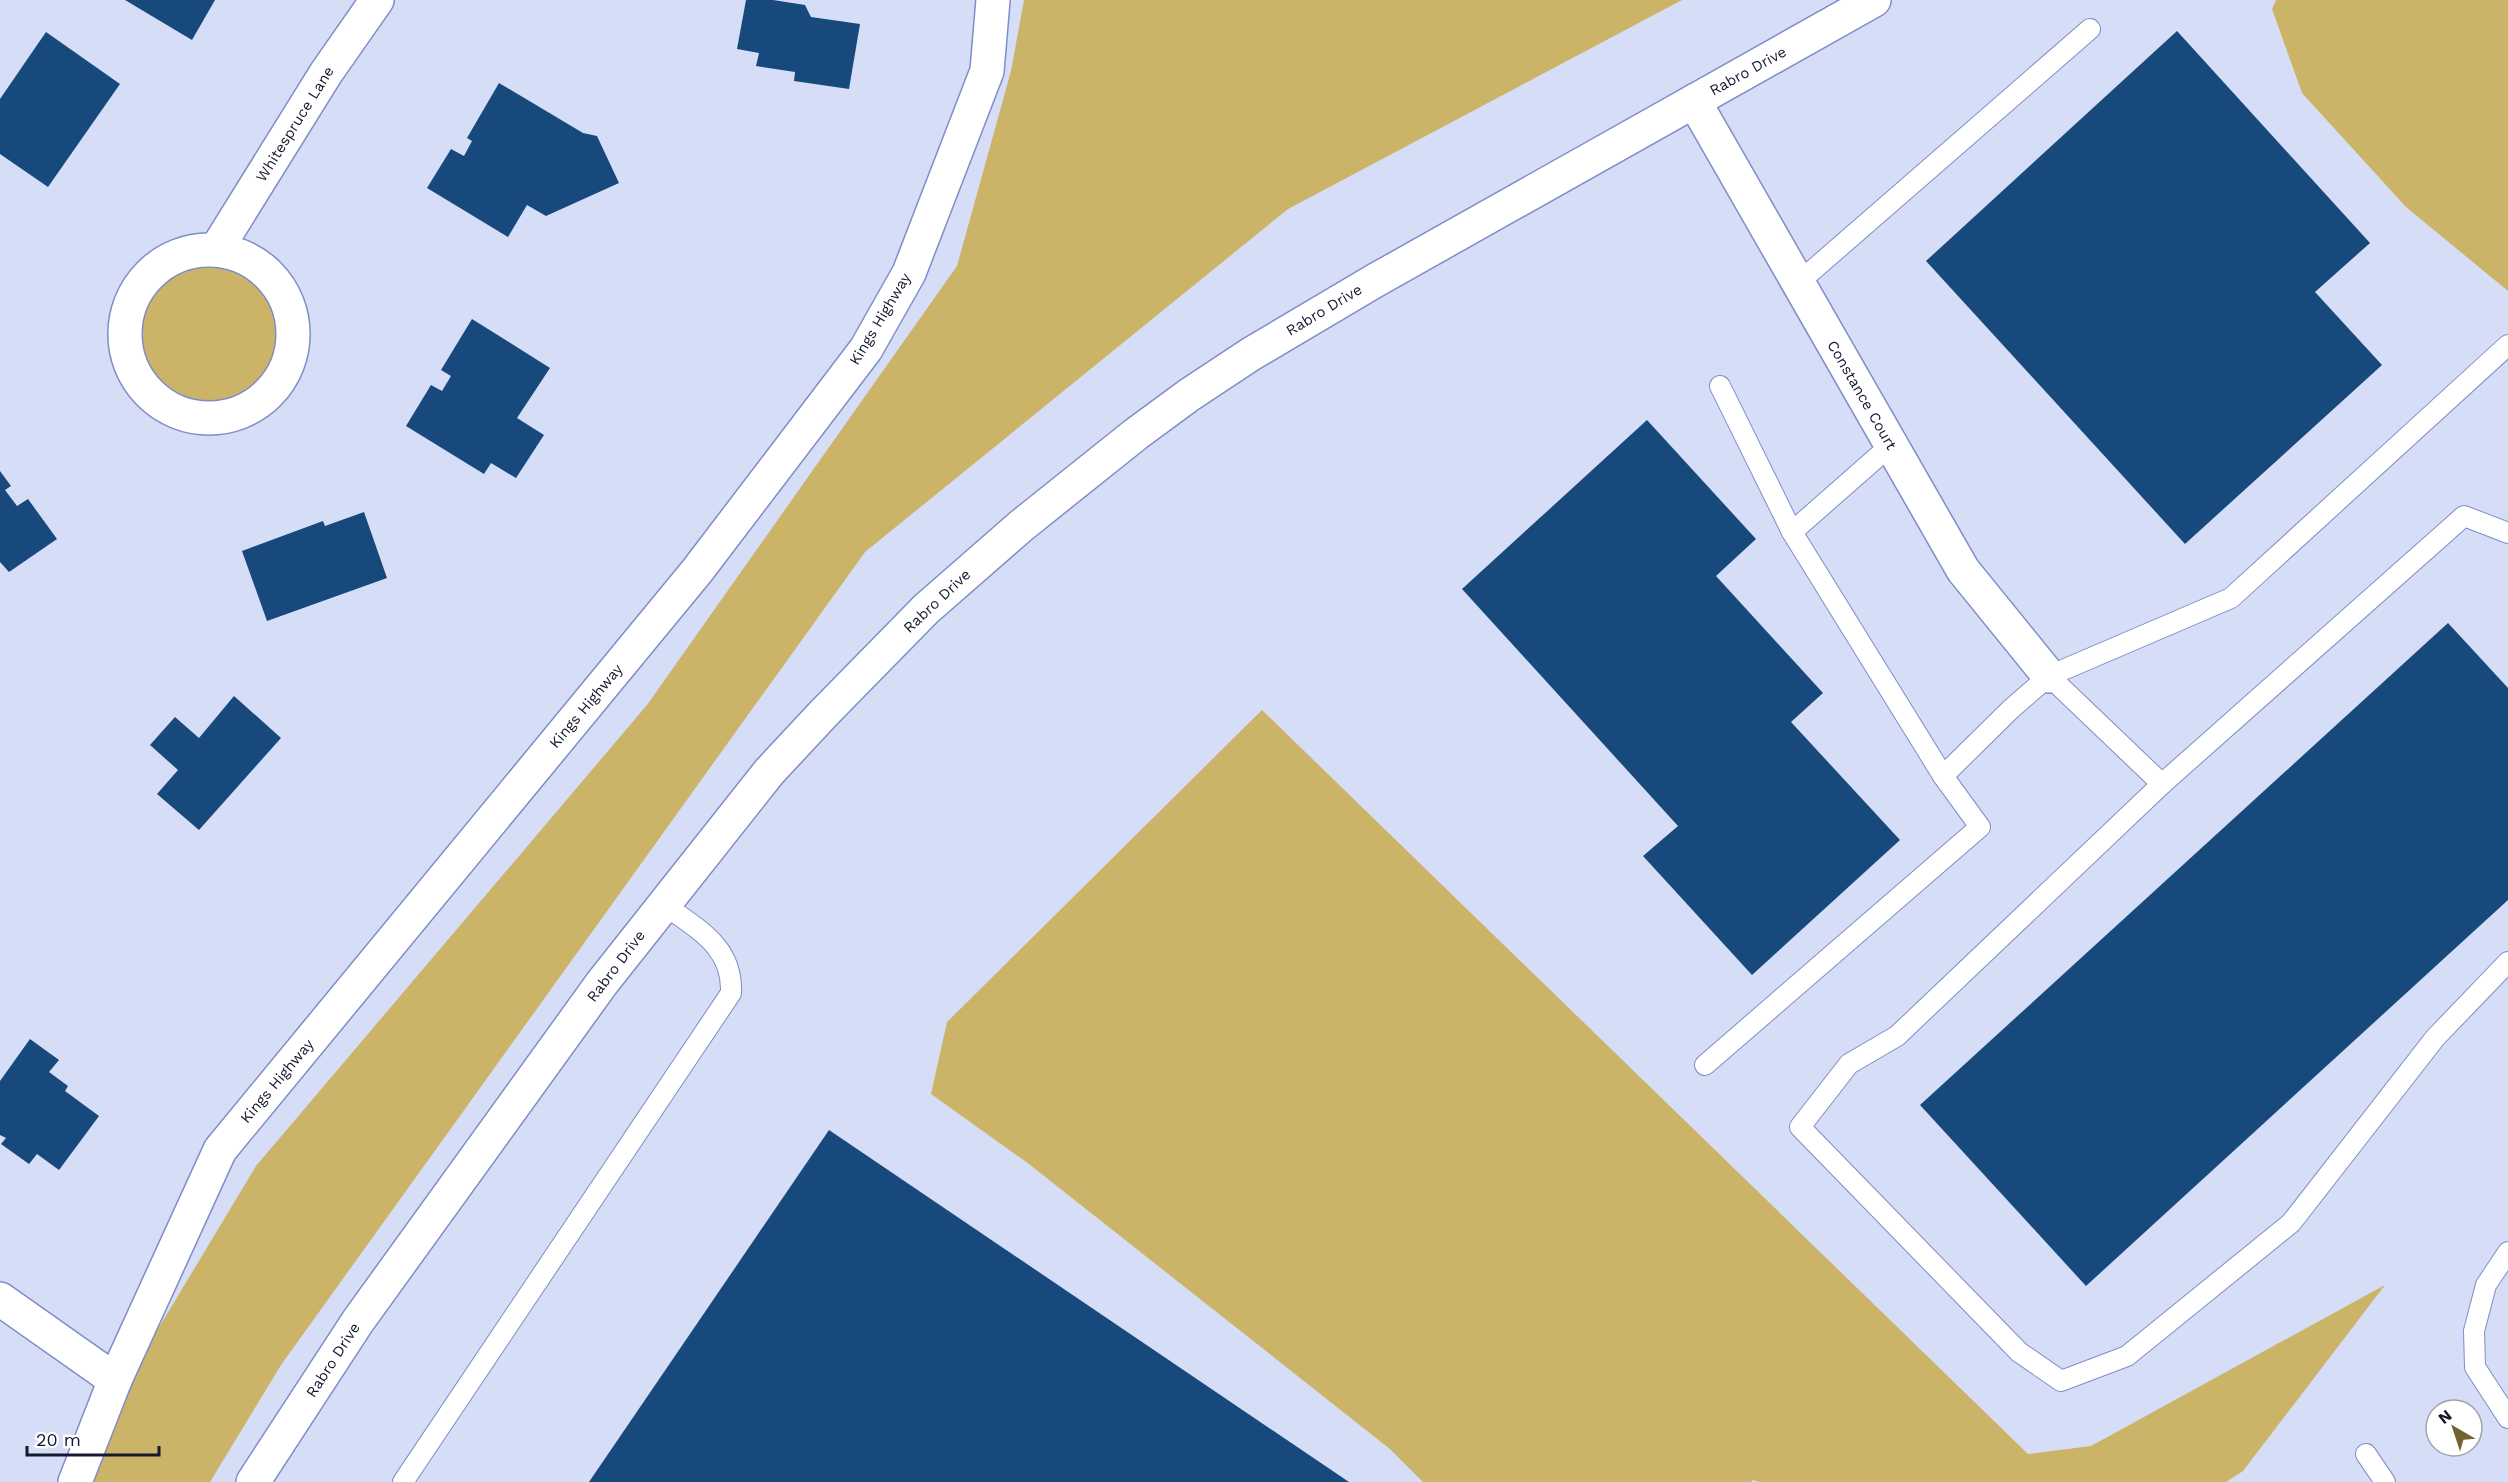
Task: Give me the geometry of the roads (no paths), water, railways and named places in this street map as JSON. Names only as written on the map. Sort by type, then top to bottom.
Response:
[{"type":"street","name":"Whitespruce Lane","points":[[216,250],[326,73],[377,0]]},
{"type":"street","name":"Kings Highway","points":[[75,1482],[115,1380],[220,1150],[698,571],[866,350],[909,273],[987,71],[993,0]]},
{"type":"street","name":"Rabro Drive","points":[[253,1482],[358,1321],[595,993],[663,904],[769,772],[926,609],[1021,526],[1136,434],[1189,395],[1310,318],[1874,0]]},
{"type":"street","name":"Constance Court","points":[[1694,101],[1963,570],[2049,676]]},
{"type":"street","points":[[216,250],[242,257],[266,272],[283,293],[292,319],[293,346],[284,372],[268,395],[245,410],[218,418],[191,416],[165,406],[144,388],[130,363],[125,336],[129,308],[142,283],[162,264],[188,252],[216,250]]},
{"type":"street","points":[[0,1299],[115,1380]]},
{"type":"lane","points":[[1798,283],[2090,29]]},
{"type":"lane","points":[[1943,776],[2011,709],[2049,676],[2231,598],[2508,345]]},
{"type":"lane","points":[[1705,1065],[1980,827],[1943,776],[1792,532],[1720,386]]},
{"type":"lane","points":[[1792,532],[1891,445]]},
{"type":"lane","points":[[2508,533],[2464,516],[2162,784],[1897,1036],[1850,1064],[1800,1126],[2019,1352],[2061,1381],[2127,1356],[2291,1223],[2435,1038],[2508,962]]},
{"type":"lane","points":[[2049,676],[2162,784]]},
{"type":"lane","points":[[403,1482],[730,993],[731,975],[715,942],[663,904]]},
{"type":"lane","points":[[2508,1252],[2486,1285],[2474,1331],[2475,1367],[2508,1418]]},
{"type":"lane","points":[[2366,1454],[2385,1482]]}]
